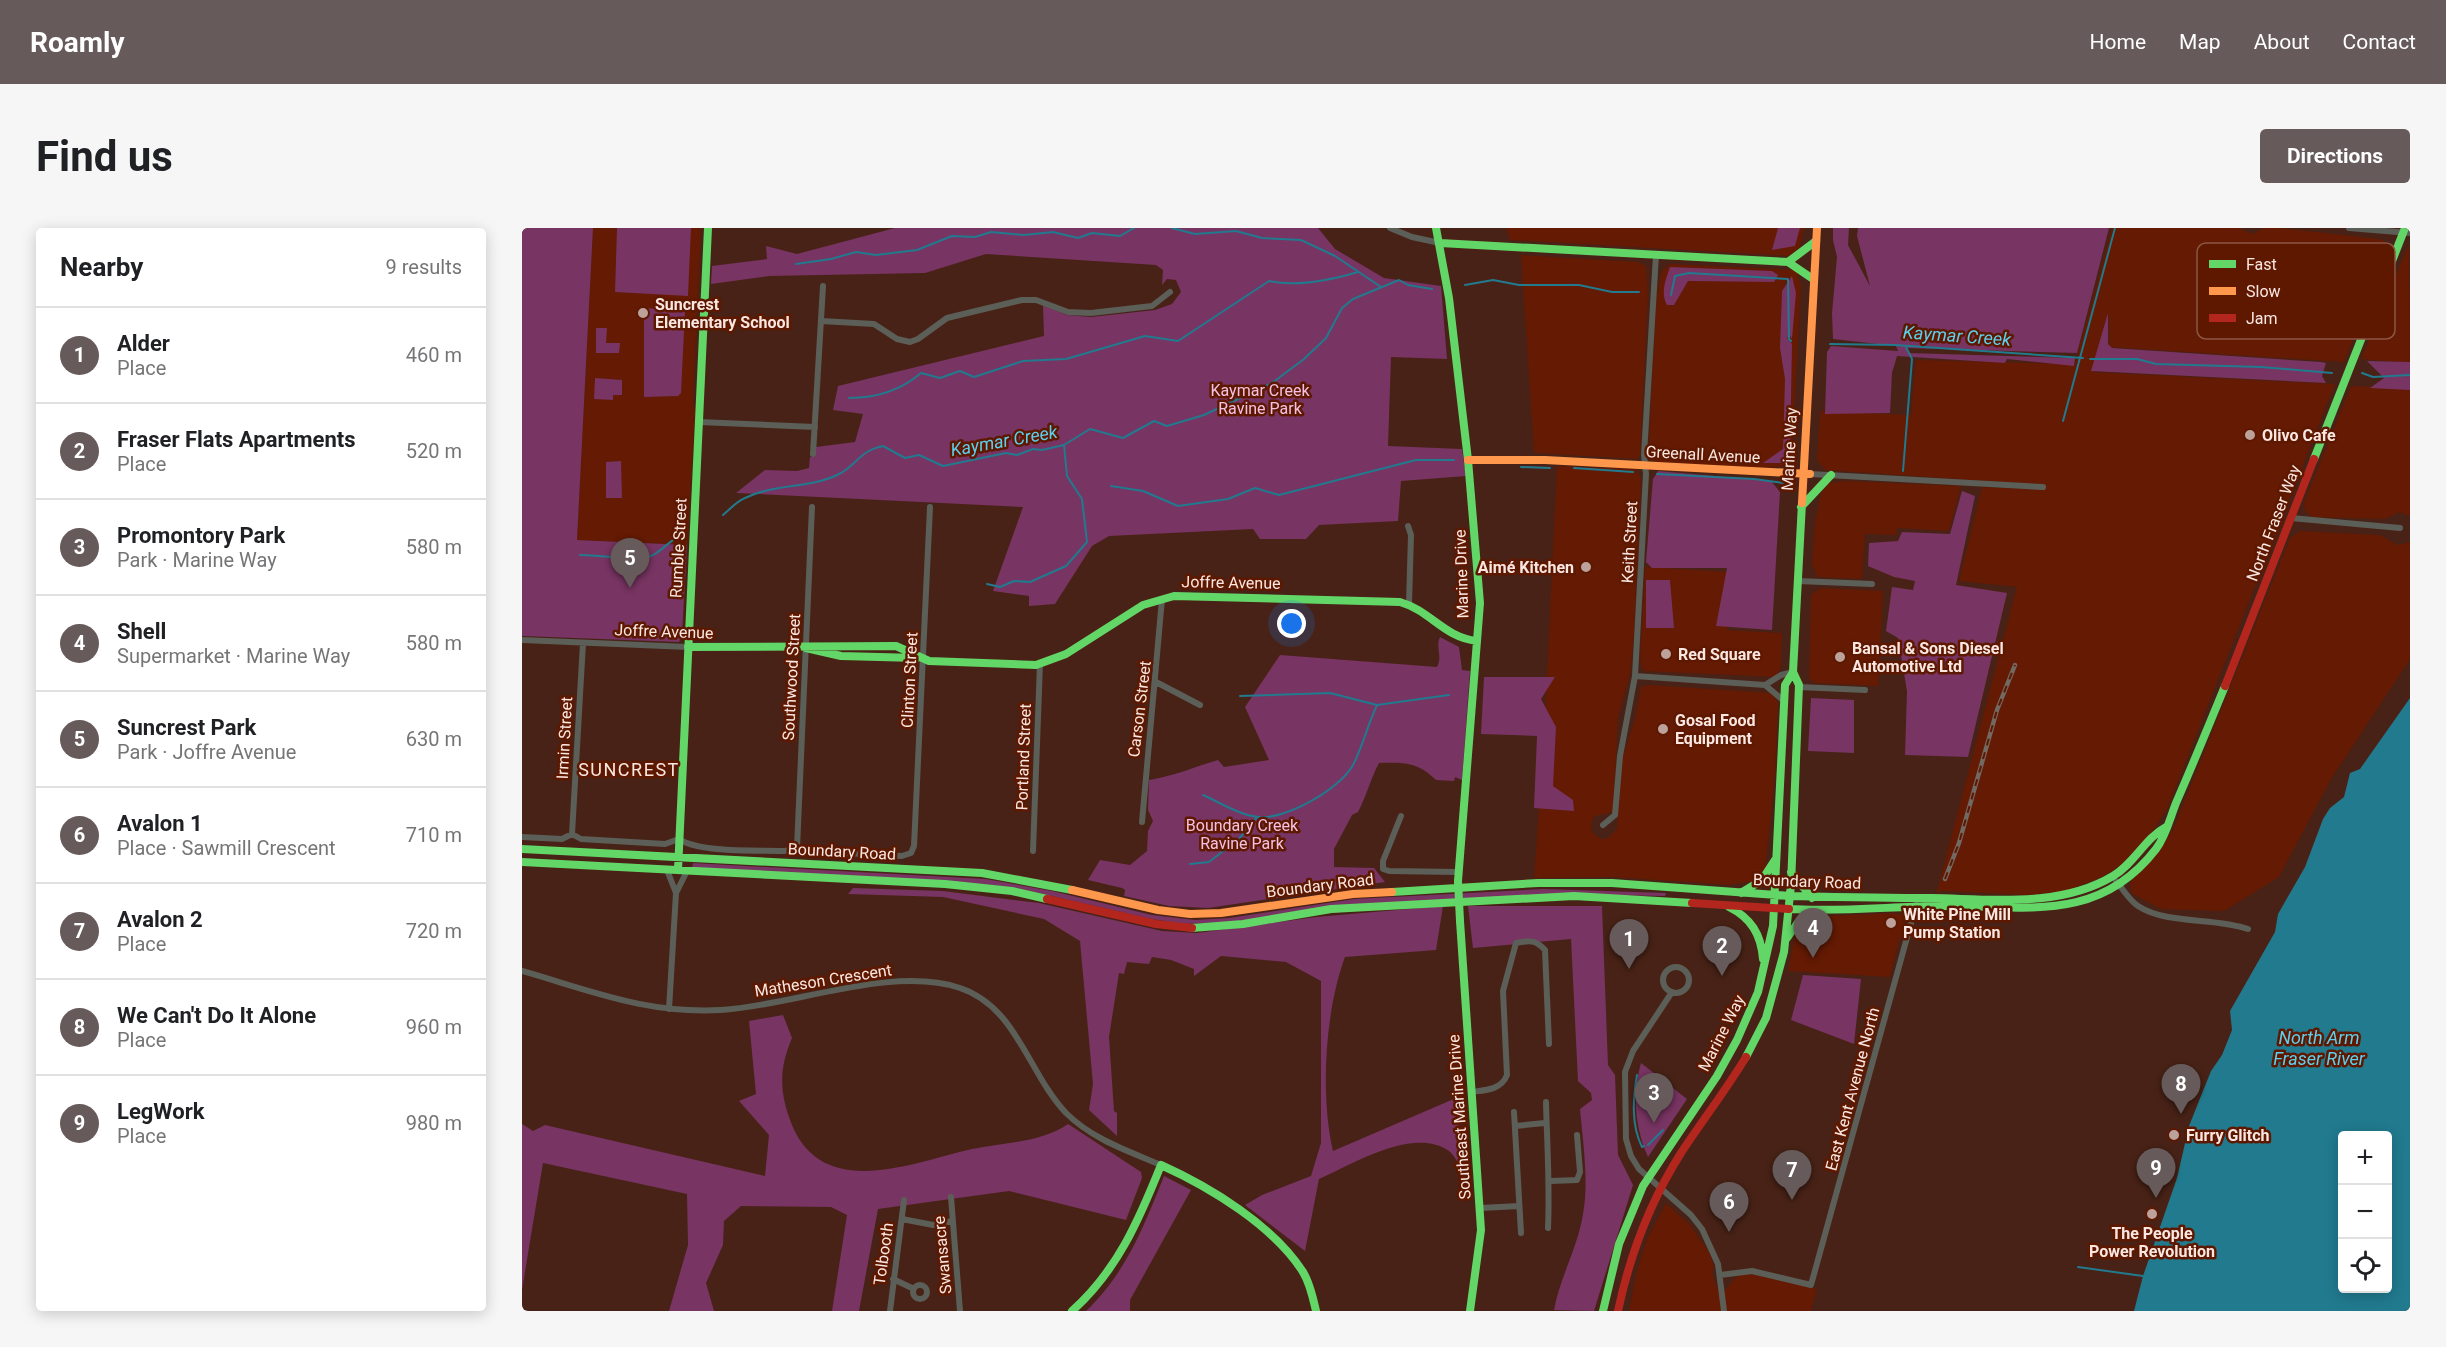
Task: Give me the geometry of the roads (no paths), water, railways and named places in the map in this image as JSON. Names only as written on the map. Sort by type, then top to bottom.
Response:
[{"type":"street","name":"Rumble Street","points":[[683,871],[679,857],[679,839],[708,228]]},
{"type":"street","points":[[1390,228],[1412,237],[1440,243],[1788,262],[1813,279]]},
{"type":"street","name":"Marine Drive","points":[[1436,228],[1440,243],[1468,460],[1479,580],[1477,641],[1458,876],[1460,921]]},
{"type":"street","name":"Marine Way","points":[[1618,1311],[1636,1238],[1660,1187],[1734,1078],[1756,1040],[1774,995],[1787,938],[1799,687],[1793,672],[1802,507],[1807,474],[1816,228]]},
{"type":"street","points":[[2349,228],[2406,231]]},
{"type":"street","name":"North Fraser Way","points":[[2395,258],[2406,231]]},
{"type":"street","points":[[1788,262],[1816,241]]},
{"type":"street","name":"Keith Street","points":[[1604,825],[1616,815],[1620,756],[1635,676],[1656,255]]},
{"type":"street","points":[[813,454],[822,286]]},
{"type":"street","points":[[820,321],[874,324],[897,339],[910,342],[918,339],[947,318],[1022,300],[1036,300],[1068,312],[1091,313],[1152,306],[1170,292]]},
{"type":"street","name":"North Fraser Way","points":[[2115,881],[2158,831],[2166,827],[2363,339]]},
{"type":"street","points":[[699,422],[814,427]]},
{"type":"street","name":"Greenall Avenue","points":[[1468,460],[1545,460],[2043,487]]},
{"type":"street","points":[[1802,507],[1831,475]]},
{"type":"street","name":"Southwood Street","points":[[797,848],[812,507]]},
{"type":"street","name":"Clinton Street","points":[[911,853],[914,846],[921,658],[930,507]]},
{"type":"street","points":[[2291,518],[2400,528]]},
{"type":"street","points":[[1408,526],[1411,535],[1409,603],[1454,638],[1477,641]]},
{"type":"street","points":[[1798,581],[1872,584]]},
{"type":"street","name":"Joffre Avenue","points":[[522,640],[688,648],[748,645],[806,648],[810,645],[896,646],[921,658],[1041,664],[1066,654],[1143,605],[1186,595],[1409,603]]},
{"type":"street","name":"Carson Street","points":[[1142,822],[1162,599]]},
{"type":"street","name":"Irmin Street","points":[[572,834],[583,643]]},
{"type":"street","name":"Portland Street","points":[[1033,851],[1041,664]]},
{"type":"street","points":[[1635,676],[1765,685],[1781,675],[1793,672]]},
{"type":"street","name":"Marine Way","points":[[1603,1311],[1618,1244],[1626,1221],[1648,1177],[1706,1093],[1737,1040],[1758,992],[1771,939],[1785,684],[1793,672]]},
{"type":"street","points":[[1156,682],[1200,705]]},
{"type":"street","points":[[1765,685],[1785,702]]},
{"type":"street","points":[[1799,687],[1865,690]]},
{"type":"street","points":[[1401,816],[1383,861],[1383,869],[1458,876]]},
{"type":"street","name":"Boundary Road","points":[[522,837],[562,838],[572,834],[581,839],[665,844],[679,839],[690,846],[785,851],[797,848],[805,851],[902,856],[911,853]]},
{"type":"street","name":"Boundary Road","points":[[522,849],[982,873],[1038,882],[1158,910],[1190,914],[1221,913],[1342,895],[1538,884],[1612,883],[1739,894],[1917,903]]},
{"type":"street","points":[[1739,894],[1758,885],[1768,875],[1777,855]]},
{"type":"street","name":"Boundary Road","points":[[522,862],[945,884],[1012,891],[1156,924],[1195,927],[1244,924],[1331,909],[1574,896],[1817,911],[1917,903],[2040,899],[2115,881]]},
{"type":"street","points":[[667,870],[676,893]]},
{"type":"street","points":[[669,1009],[676,893],[683,871]]},
{"type":"street","points":[[1791,872],[1812,898]]},
{"type":"street","points":[[2115,881],[2137,905],[2150,911],[2165,916],[2231,923],[2248,929]]},
{"type":"street","name":"East Kent Avenue North","points":[[1720,1275],[1752,1271],[1811,1285],[1917,903]]},
{"type":"street","points":[[1721,904],[1741,913],[1755,926],[1763,949],[1764,968]]},
{"type":"street","points":[[1787,938],[1799,921],[1817,911]]},
{"type":"street","name":"Southeast Marine Drive","points":[[1460,921],[1480,1208],[1480,1252],[1470,1311]]},
{"type":"street","points":[[1471,1092],[1493,1089],[1504,1082],[1508,1075],[1503,991],[1516,943],[1530,940],[1539,943],[1545,950],[1549,1044]]},
{"type":"street","points":[[1678,967],[1688,974],[1688,982],[1681,992],[1672,992],[1665,988],[1662,979],[1669,968],[1678,967]]},
{"type":"street","name":"Matheson Crescent","points":[[522,971],[599,996],[669,1009],[720,1010],[756,1007],[896,983],[935,983],[959,987],[982,998],[1001,1014],[1053,1097],[1078,1124],[1106,1141],[1203,1185],[1284,1248],[1303,1273],[1316,1311]]},
{"type":"street","points":[[1672,992],[1633,1051],[1625,1072],[1626,1139],[1631,1156],[1648,1177],[1691,1215],[1713,1248],[1720,1275],[1724,1311]]},
{"type":"street","points":[[1546,1102],[1545,1123],[1551,1181],[1548,1228]]},
{"type":"street","points":[[1514,1112],[1521,1233]]},
{"type":"street","points":[[1515,1126],[1545,1123]]},
{"type":"street","points":[[1551,1181],[1577,1180],[1580,1172],[1577,1135]]},
{"type":"street","points":[[1072,1311],[1087,1300],[1117,1263],[1161,1165]]},
{"type":"street","name":"Swansacre","points":[[951,1197],[960,1311]]},
{"type":"street","name":"Tolbooth","points":[[890,1311],[904,1200]]},
{"type":"street","points":[[1480,1208],[1519,1206]]},
{"type":"street","points":[[902,1220],[933,1225],[952,1221]]},
{"type":"street","points":[[893,1279],[914,1289]]},
{"type":"water","name":"North Arm Fraser River","points":[[2410,698],[2410,1311],[2134,1311],[2143,1276],[2177,1178],[2189,1126],[2211,1071],[2222,1055],[2232,1030],[2230,1011],[2275,932],[2278,914],[2305,867],[2323,819],[2330,808],[2344,797],[2350,773],[2360,769]]},
{"type":"waterway","points":[[796,264],[831,259],[856,252],[876,255],[917,250],[952,236],[975,237],[991,232],[1024,235],[1053,232],[1078,238],[1092,233],[1120,236],[1134,228]]},
{"type":"waterway","points":[[1172,228],[1195,234],[1236,231],[1262,238],[1301,240],[1335,256],[1381,287]]},
{"type":"waterway","points":[[2063,421],[2115,228]]},
{"type":"waterway","points":[[849,398],[869,397],[896,389],[921,373],[940,378],[960,371],[974,377],[1023,361],[1066,359],[1145,336],[1178,341],[1269,281],[1314,282],[1358,272]]},
{"type":"waterway","name":"Kaymar Creek","points":[[1671,295],[1675,276],[1689,273],[1788,279],[1789,339],[1791,341]]},
{"type":"waterway","name":"Kaymar Creek","points":[[723,515],[739,501],[757,493],[830,478],[847,469],[869,451],[883,446],[905,458],[919,455],[943,466],[1006,453],[1017,455],[1033,449],[1042,450],[1064,445],[1090,429],[1123,438],[1154,421],[1167,426],[1204,415],[1272,383],[1304,359],[1326,338],[1342,308],[1353,299],[1399,280],[1408,285],[1432,289]]},
{"type":"waterway","name":"Kaymar Creek","points":[[1465,285],[1493,280],[1519,285],[1579,285],[1612,292],[1639,292]]},
{"type":"waterway","name":"Kaymar Creek","points":[[1830,344],[1895,345],[2083,358]]},
{"type":"waterway","points":[[1903,471],[1912,359],[1906,347]]},
{"type":"waterway","name":"Kaymar Creek","points":[[2090,359],[2137,359],[2156,364],[2261,367],[2332,373]]},
{"type":"waterway","name":"Kaymar Creek","points":[[2362,373],[2373,377],[2410,375]]},
{"type":"waterway","points":[[987,584],[1000,587],[1014,581],[1030,582],[1066,566],[1087,542],[1082,499],[1067,476],[1064,445]]},
{"type":"waterway","points":[[1111,486],[1143,491],[1178,506],[1228,499],[1255,488],[1279,495],[1416,460],[1454,460]]},
{"type":"waterway","points":[[1521,467],[1550,468]]},
{"type":"waterway","points":[[1574,468],[1633,472]]},
{"type":"waterway","points":[[1657,474],[1754,479],[1783,483]]},
{"type":"waterway","name":"Kaymar Creek","points":[[580,555],[650,556],[681,535]]},
{"type":"waterway","points":[[1240,696],[1330,693],[1377,705],[1449,695]]},
{"type":"waterway","points":[[1203,795],[1237,811],[1259,817],[1283,814],[1311,801],[1336,784],[1353,765],[1377,705]]},
{"type":"waterway","points":[[1190,864],[1209,862],[1239,839],[1257,817]]},
{"type":"waterway","points":[[1637,1075],[1635,1121],[1638,1139],[1642,1147],[1644,1146]]},
{"type":"waterway","points":[[1648,1145],[1663,1130]]},
{"type":"waterway","points":[[2078,1267],[2143,1276]]},
{"type":"railway","points":[[1945,879],[1959,843],[1997,710],[2015,665]]},
{"type":"place","name":"Suncrest Elementary School","points":[[643,313]]},
{"type":"place","name":"Olivo Cafe","points":[[2250,435]]},
{"type":"place","name":"Aimé Kitchen","points":[[1586,567]]},
{"type":"place","name":"Suncrest Park","points":[[630,588]]},
{"type":"place","name":"Red Square","points":[[1666,654]]},
{"type":"place","name":"Bansal & Sons Diesel Automotive Ltd","points":[[1840,657]]},
{"type":"place","name":"Gosal Food Equipment","points":[[1663,729]]},
{"type":"place","name":"White Pine Mill Pump Station","points":[[1891,923]]},
{"type":"place","name":"Shell","points":[[1813,958]]},
{"type":"place","name":"Alder","points":[[1629,969]]},
{"type":"place","name":"Fraser Flats Apartments","points":[[1722,976]]},
{"type":"place","name":"We Can't Do It Alone","points":[[2181,1114]]},
{"type":"place","name":"Promontory Park","points":[[1654,1123]]},
{"type":"place","name":"Furry Glitch","points":[[2174,1135]]},
{"type":"place","name":"LegWork","points":[[2156,1198]]},
{"type":"place","name":"Avalon 2","points":[[1792,1200]]},
{"type":"place","name":"The People Power Revolution","points":[[2152,1214]]},
{"type":"place","name":"Avalon 1","points":[[1729,1232]]},
{"type":"district","name":"SUNCREST","points":[[629,770]]},
{"type":"park label","name":"Kaymar Creek Ravine Park","points":[[1260,399]]},
{"type":"park label","name":"Boundary Creek Ravine Park","points":[[1242,834]]}]
